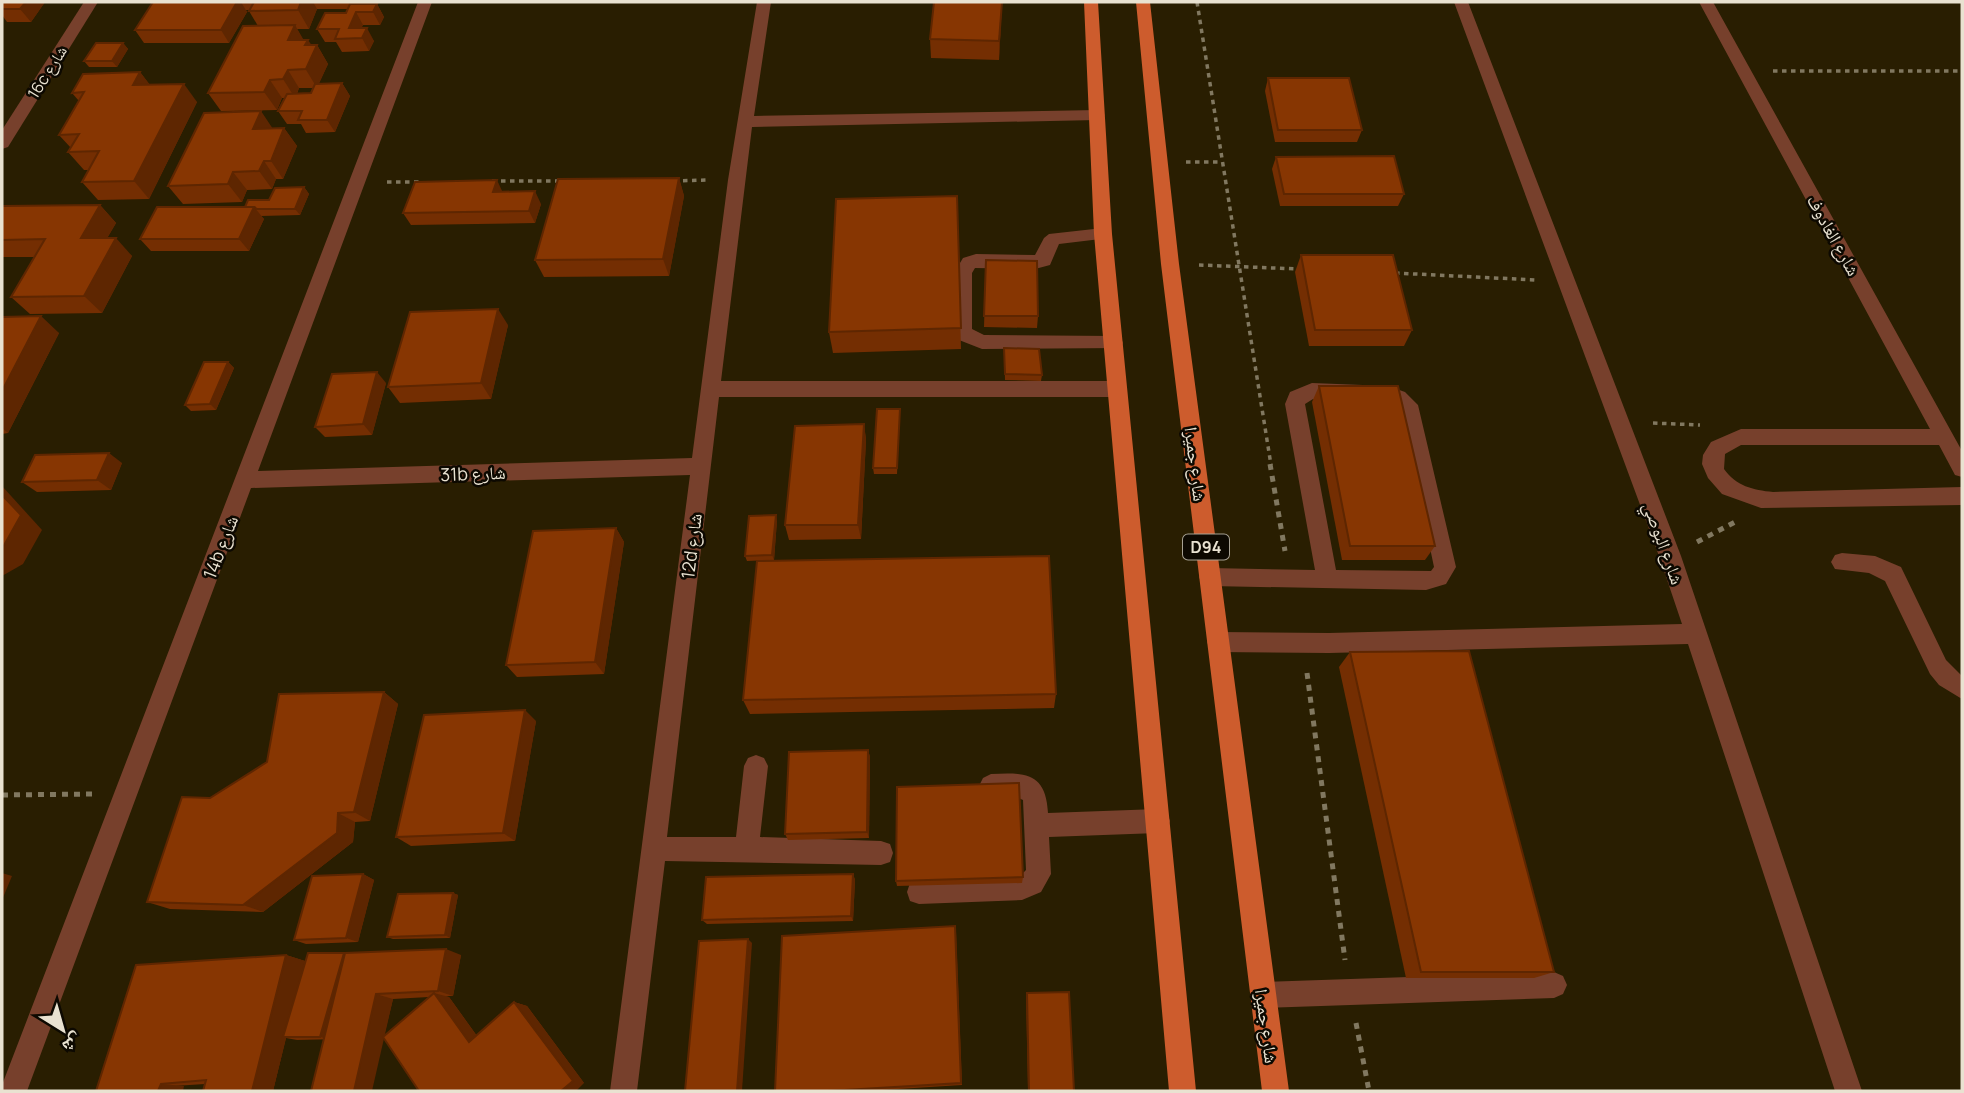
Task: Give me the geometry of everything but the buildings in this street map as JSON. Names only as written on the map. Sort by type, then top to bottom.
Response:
[{"type":"main road","points":[[1091,2],[1103,234],[1183,1091]]},
{"type":"main road","name":"شارع جميرا","points":[[1143,2],[1170,264],[1276,1091]]},
{"type":"street","name":"16c شارع","points":[[2,143],[92,2]]},
{"type":"street","name":"14b شارع","points":[[13,1091],[425,2]]},
{"type":"street","name":"12d شارع","points":[[624,1091],[736,180],[764,2]]},
{"type":"street","name":"شارع البوصي","points":[[1461,2],[1670,556],[1849,1091]]},
{"type":"street","name":"شارع الغادوف","points":[[1706,2],[1961,463]]},
{"type":"street","points":[[745,122],[1097,115]]},
{"type":"street","points":[[1103,234],[1055,238],[1050,243],[1044,260],[1035,262],[969,263],[963,274],[963,329],[965,335],[982,342],[1114,343]]},
{"type":"street","points":[[711,389],[1117,388]]},
{"type":"street","points":[[1210,577],[1426,581],[1436,580],[1442,575],[1445,567],[1411,411],[1398,397],[1388,394],[1312,391],[1297,397],[1296,404],[1327,579]]},
{"type":"street","points":[[1945,437],[1741,437],[1716,446],[1712,457],[1714,470],[1723,483],[1739,494],[1773,501],[1962,496]]},
{"type":"street","name":"31b شارع","points":[[245,480],[701,466]]},
{"type":"street","points":[[1842,562],[1871,563],[1882,566],[1893,574],[1938,667],[1962,689]]},
{"type":"street","points":[[1218,642],[1342,643],[1696,634]]},
{"type":"street","points":[[746,851],[756,766]]},
{"type":"street","points":[[919,892],[1022,888],[1032,883],[1039,874],[1038,802],[1035,794],[1029,788],[971,786]]},
{"type":"street","points":[[1038,825],[1158,821]]},
{"type":"street","points":[[654,849],[881,853]]},
{"type":"street","points":[[1262,995],[1554,985]]},
{"type":"path","points":[[1744,71],[1962,71]]},
{"type":"path","points":[[668,181],[736,180]]},
{"type":"path","points":[[492,181],[573,181]]},
{"type":"path","points":[[356,182],[424,182]]},
{"type":"path","points":[[1170,264],[1305,269]]},
{"type":"path","points":[[1387,273],[1565,282]]},
{"type":"path","points":[[1617,421],[1700,425],[1741,437]]},
{"type":"path","points":[[1670,556],[1773,501]]},
{"type":"path","points":[[2,795],[127,793]]}]
